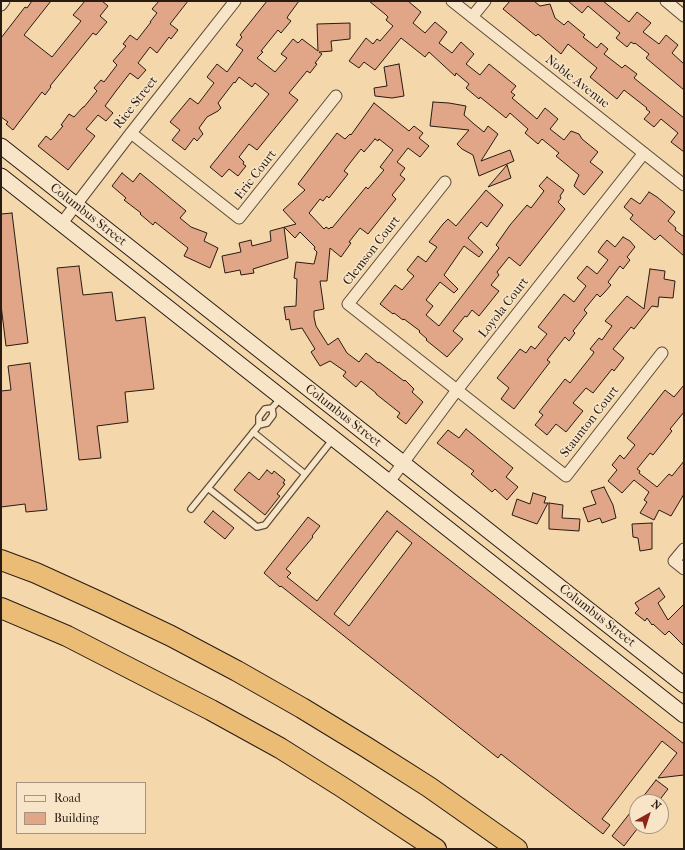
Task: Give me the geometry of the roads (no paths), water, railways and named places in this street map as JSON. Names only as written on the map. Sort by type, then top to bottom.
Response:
[{"type":"highway","points":[[1,560],[36,573],[104,604],[171,636],[237,671],[366,746],[429,787],[518,849]]},
{"type":"highway","points":[[1,608],[67,636],[280,748],[436,849]]},
{"type":"main road","name":"Columbus Street","points":[[1,146],[684,685]]},
{"type":"main road","name":"Columbus Street","points":[[1,176],[62,224],[277,403],[334,438],[684,715]]},
{"type":"street","points":[[1,5],[4,1]]},
{"type":"street","name":"Rice Street","points":[[62,224],[131,133],[235,1]]},
{"type":"street","name":"Noble Avenue","points":[[452,1],[684,184]]},
{"type":"street","points":[[472,17],[485,1]]},
{"type":"street","points":[[666,1],[684,16]]},
{"type":"street","name":"Eric Court","points":[[131,133],[240,218],[336,96]]},
{"type":"street","name":"Loyola Court","points":[[389,482],[457,390],[644,153]]},
{"type":"street","name":"Clemson Court","points":[[445,182],[348,304],[457,390]]},
{"type":"street","name":"Staunton Court","points":[[457,390],[566,476],[662,353]]},
{"type":"street","points":[[684,549],[674,561],[684,569]]},
{"type":"lane","points":[[259,425],[259,417],[266,409],[277,403]]},
{"type":"lane","points":[[191,509],[259,425],[267,423],[273,415],[277,403]]},
{"type":"lane","points":[[253,432],[305,474]]},
{"type":"lane","points":[[208,488],[256,527],[265,525],[334,438]]}]
